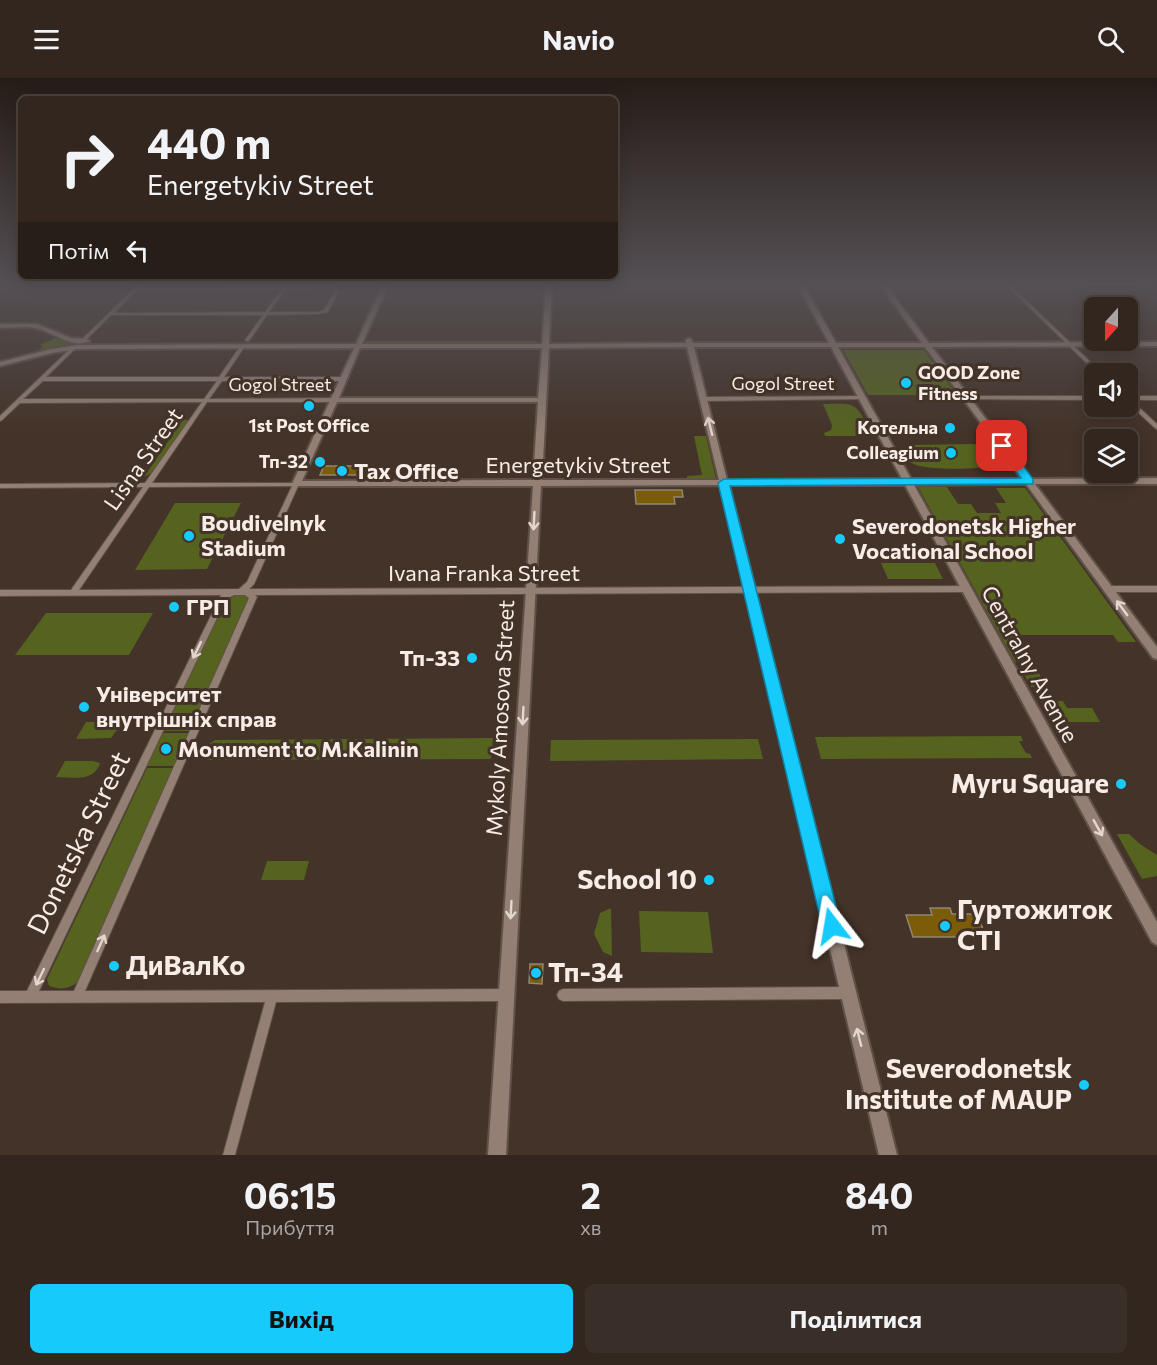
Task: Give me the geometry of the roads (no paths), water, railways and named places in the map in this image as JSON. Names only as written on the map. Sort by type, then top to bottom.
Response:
[{"type":"street","points":[[56,334],[70,340],[82,341],[245,343],[1157,344]]},
{"type":"street","points":[[82,341],[89,334]]},
{"type":"street","name":"Lisna Street","points":[[73,593],[251,334]]},
{"type":"street","name":"Donetska Street","points":[[30,997],[223,597],[243,591],[250,584],[363,334]]},
{"type":"street","name":"Mykoly Amosova Street","points":[[497,1155],[546,334]]},
{"type":"street","name":"Centralny Avenue","points":[[828,334],[1157,937]]},
{"type":"street","points":[[920,334],[1157,655]]},
{"type":"street","points":[[1059,334],[1090,363]]},
{"type":"street","points":[[926,342],[1084,338]]},
{"type":"street","points":[[1138,338],[1157,338]]},
{"type":"street","points":[[0,364],[75,347],[245,343]]},
{"type":"street","points":[[690,343],[888,1155]]},
{"type":"street","points":[[0,419],[75,347]]},
{"type":"street","points":[[42,379],[343,379]]},
{"type":"street","name":"Gogol Street","points":[[704,399],[863,398]]},
{"type":"street","points":[[967,398],[1084,398]]},
{"type":"street","points":[[1138,399],[1157,398]]},
{"type":"street","name":"Gogol Street","points":[[19,401],[542,400]]},
{"type":"street","points":[[1138,409],[1157,428]]},
{"type":"street","name":"Energetykiv Street","points":[[0,486],[1157,481]]},
{"type":"street","points":[[1108,589],[1157,589]]},
{"type":"street","name":"Ivana Franka Street","points":[[0,593],[968,590]]},
{"type":"street","points":[[77,997],[251,600],[250,594],[243,591]]},
{"type":"street","points":[[563,995],[848,993]]},
{"type":"street","points":[[0,998],[506,995]]},
{"type":"street","points":[[229,1155],[272,996]]},
{"type":"place","name":"GOOD Zone Fitness","points":[[906,383]]},
{"type":"place","name":"1st Post Office","points":[[309,406]]},
{"type":"place","name":"Котельна","points":[[950,428]]},
{"type":"place","name":"Colleagium","points":[[951,453]]},
{"type":"place","name":"Тп-32","points":[[320,462]]},
{"type":"place","name":"Tax Office","points":[[342,471]]},
{"type":"place","name":"Boudivelnyk Stadium","points":[[189,536]]},
{"type":"place","name":"Severodonetsk Higher Vocational School","points":[[840,539]]},
{"type":"place","name":"ГРП","points":[[174,607]]},
{"type":"place","name":"Тп-33","points":[[472,658]]},
{"type":"place","name":"Університет внутрішніх справ","points":[[84,707]]},
{"type":"place","name":"Monument to M.Kalinin","points":[[166,749]]},
{"type":"place","name":"Myru Square","points":[[1121,784]]},
{"type":"place","name":"School 10","points":[[709,880]]},
{"type":"place","name":"Гуртожиток СТІ","points":[[945,926]]},
{"type":"place","name":"ДиВалКо","points":[[114,966]]},
{"type":"place","name":"Тп-34","points":[[536,973]]},
{"type":"place","name":"Severodonetsk Institute of MAUP","points":[[1084,1085]]}]
